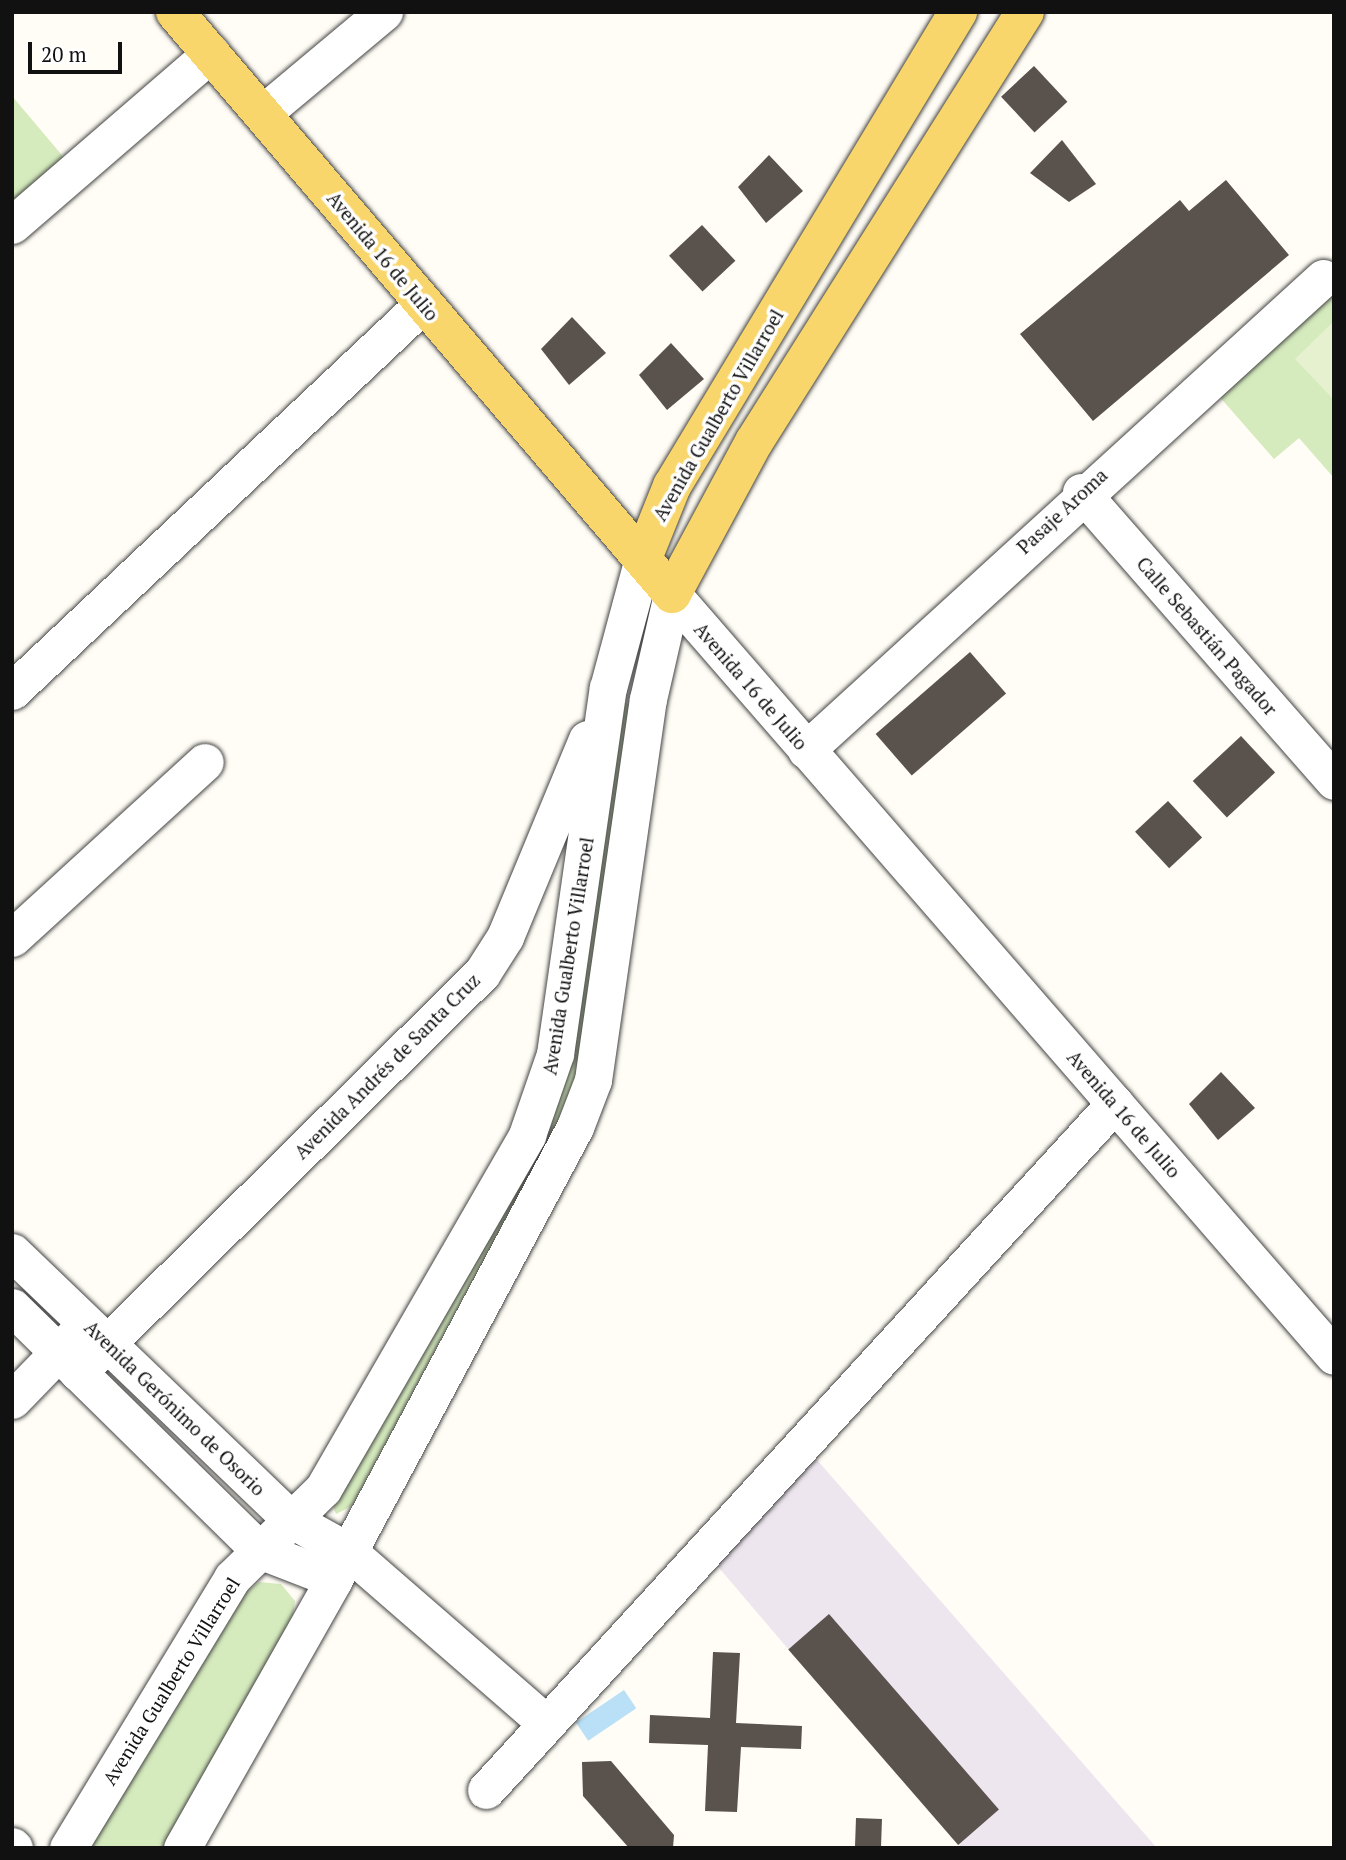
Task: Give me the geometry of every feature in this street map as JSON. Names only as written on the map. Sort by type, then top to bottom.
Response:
[{"type":"main road","name":"Avenida 16 de Julio","points":[[175,12],[672,594]]},
{"type":"main road","name":"Avenida Gualberto Villarroel","points":[[643,558],[673,486],[958,12]]},
{"type":"main road","points":[[672,594],[754,442],[1024,12]]},
{"type":"street","points":[[263,113],[384,12]]},
{"type":"street","points":[[12,225],[211,54]]},
{"type":"street","name":"Pasaje Aroma","points":[[806,750],[1081,492],[1323,278]]},
{"type":"street","points":[[19,672],[423,304]]},
{"type":"street","name":"Calle Sebastián Pagador","points":[[1081,492],[1334,781]]},
{"type":"street","name":"Avenida Gualberto Villarroel","points":[[68,1848],[232,1578],[323,1489],[527,1135],[546,1090],[608,688],[643,558]]},
{"type":"street","points":[[182,1848],[341,1565],[552,1177],[593,1080],[648,699],[672,594]]},
{"type":"street","name":"Avenida Andrés de Santa Cruz","points":[[12,1400],[69,1362],[482,972],[505,937],[608,688],[672,594]]},
{"type":"street","name":"Avenida 16 de Julio","points":[[672,594],[1334,1356]]},
{"type":"street","points":[[12,938],[205,762]]},
{"type":"street","points":[[486,1790],[545,1722],[1115,1103]]},
{"type":"street","name":"Avenida Gerónimo de Osorio","points":[[12,1252],[341,1565]]},
{"type":"street","name":"Avenida Gerónimo de Osorio","points":[[12,1307],[260,1550],[341,1565]]},
{"type":"street","points":[[341,1565],[545,1722]]},
{"type":"shaded area","points":[[811,1453],[1157,1848],[962,1848],[714,1562]]},
{"type":"green space","points":[[12,96],[66,160],[12,205]]},
{"type":"green space","points":[[1334,293],[1334,478],[1299,438],[1274,459],[1218,395]]},
{"type":"green space","points":[[1334,321],[1334,400],[1295,359]]},
{"type":"green space","points":[[619,701],[631,705],[584,1057],[556,1135],[358,1503],[336,1514],[331,1501],[538,1143]]},
{"type":"green space","points":[[259,1582],[281,1584],[295,1601],[291,1629],[165,1848],[90,1848],[238,1599]]},
{"type":"water","points":[[624,1690],[636,1708],[588,1741],[576,1722]]},
{"type":"building","points":[[1034,66],[1067,102],[1035,133],[1001,97]]},
{"type":"building","points":[[1062,140],[1096,184],[1069,202],[1030,173]]},
{"type":"building","points":[[769,155],[803,191],[766,223],[738,187]]},
{"type":"building","points":[[1226,180],[1289,255],[1093,421],[1020,334],[1180,200],[1189,211]]},
{"type":"building","points":[[702,225],[735,261],[703,292],[669,256]]},
{"type":"building","points":[[572,317],[606,353],[569,385],[541,349]]},
{"type":"building","points":[[671,343],[704,379],[667,410],[639,375]]},
{"type":"building","points":[[970,652],[1006,694],[912,776],[876,734]]},
{"type":"building","points":[[1241,736],[1275,773],[1227,818],[1193,781]]},
{"type":"building","points":[[1168,801],[1202,838],[1169,868],[1135,832]]},
{"type":"building","points":[[1221,1072],[1255,1108],[1218,1140],[1189,1104]]},
{"type":"building","points":[[829,1614],[999,1809],[958,1845],[788,1649]]},
{"type":"building","points":[[713,1652],[740,1653],[736,1723],[802,1726],[801,1749],[741,1747],[737,1812],[705,1811],[708,1745],[649,1743],[650,1715],[710,1718]]},
{"type":"building","points":[[611,1761],[674,1835],[673,1848],[629,1848],[583,1796],[582,1762]]},
{"type":"building","points":[[856,1818],[882,1819],[881,1848],[855,1848]]}]
